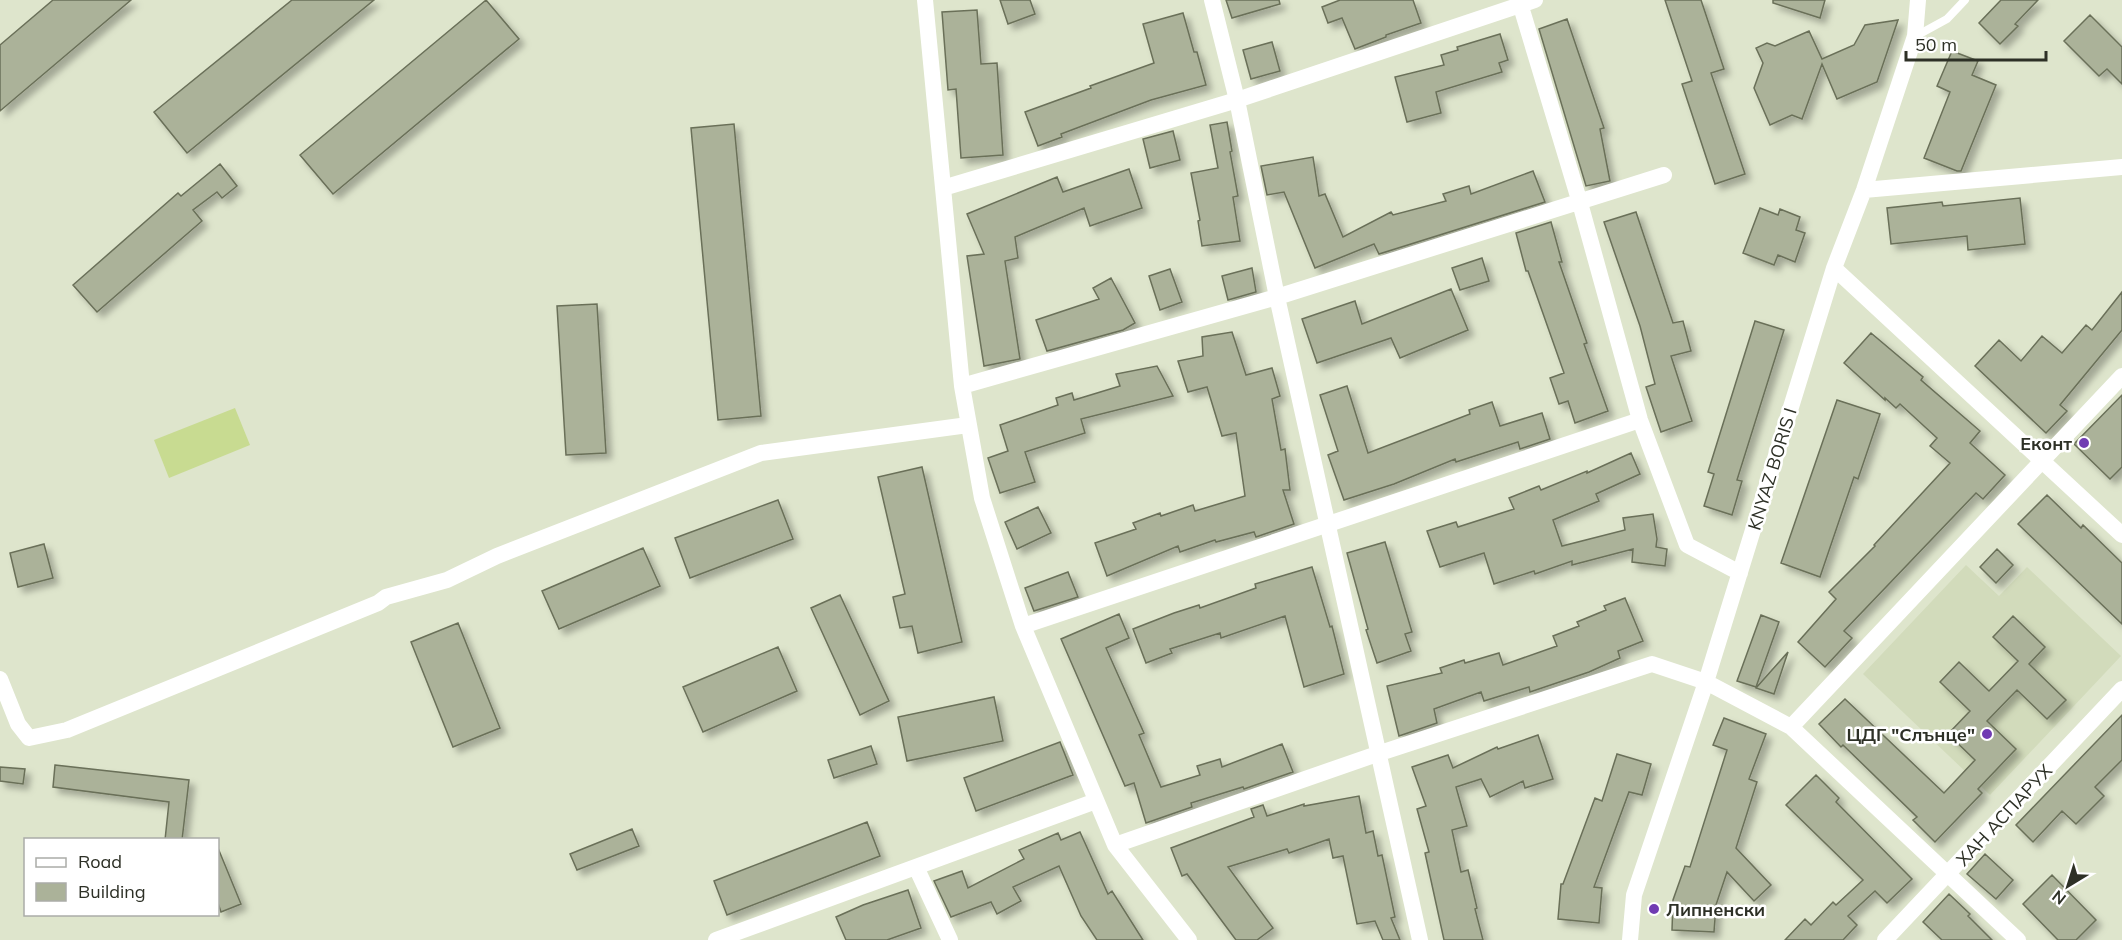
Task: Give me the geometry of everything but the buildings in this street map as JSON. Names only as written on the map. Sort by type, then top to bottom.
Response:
[{"type":"street","points":[[925,0],[962,386],[982,498],[1023,626],[1115,845],[1189,940]]},
{"type":"street","points":[[1212,0],[1237,100],[1277,297],[1420,940]]},
{"type":"street","name":"KNYAZ BORIS I","points":[[1630,940],[1634,895],[1706,681],[1834,268],[1864,190],[1916,36],[1918,0]]},
{"type":"street","points":[[943,188],[1237,100],[1525,1],[1640,420],[1687,545],[1740,573]]},
{"type":"street","points":[[1864,190],[2122,168]]},
{"type":"street","points":[[962,386],[1277,297],[1664,175]]},
{"type":"street","points":[[1834,268],[2122,535]]},
{"type":"street","points":[[1791,727],[2122,376]]},
{"type":"street","points":[[1023,626],[1640,420]]},
{"type":"street","points":[[0,679],[18,724],[29,738],[67,730],[378,603],[386,597],[447,580],[497,556],[761,453],[969,424]]},
{"type":"street","points":[[1115,845],[1377,754],[1652,664],[1706,681],[1791,727],[2018,940]]},
{"type":"street","name":"ХАН АСПАРУХ","points":[[1885,940],[2122,689]]},
{"type":"street","points":[[722,939],[1096,801]]},
{"type":"street","points":[[916,867],[950,940]]},
{"type":"lane","points":[[1916,36],[1947,19],[1965,0]]},
{"type":"shaded area","name":"ЦДГ \"Слънце\"","points":[[1966,565],[1999,596],[2027,567],[2121,656],[1990,795],[1863,674]]},
{"type":"green space","points":[[235,408],[250,445],[169,478],[154,440]]},
{"type":"place","name":"Еконт","points":[[2084,443]]},
{"type":"place","name":"ЦДГ \"Слънце\"","points":[[1987,734]]},
{"type":"place","name":"Липненски","points":[[1654,909]]}]
